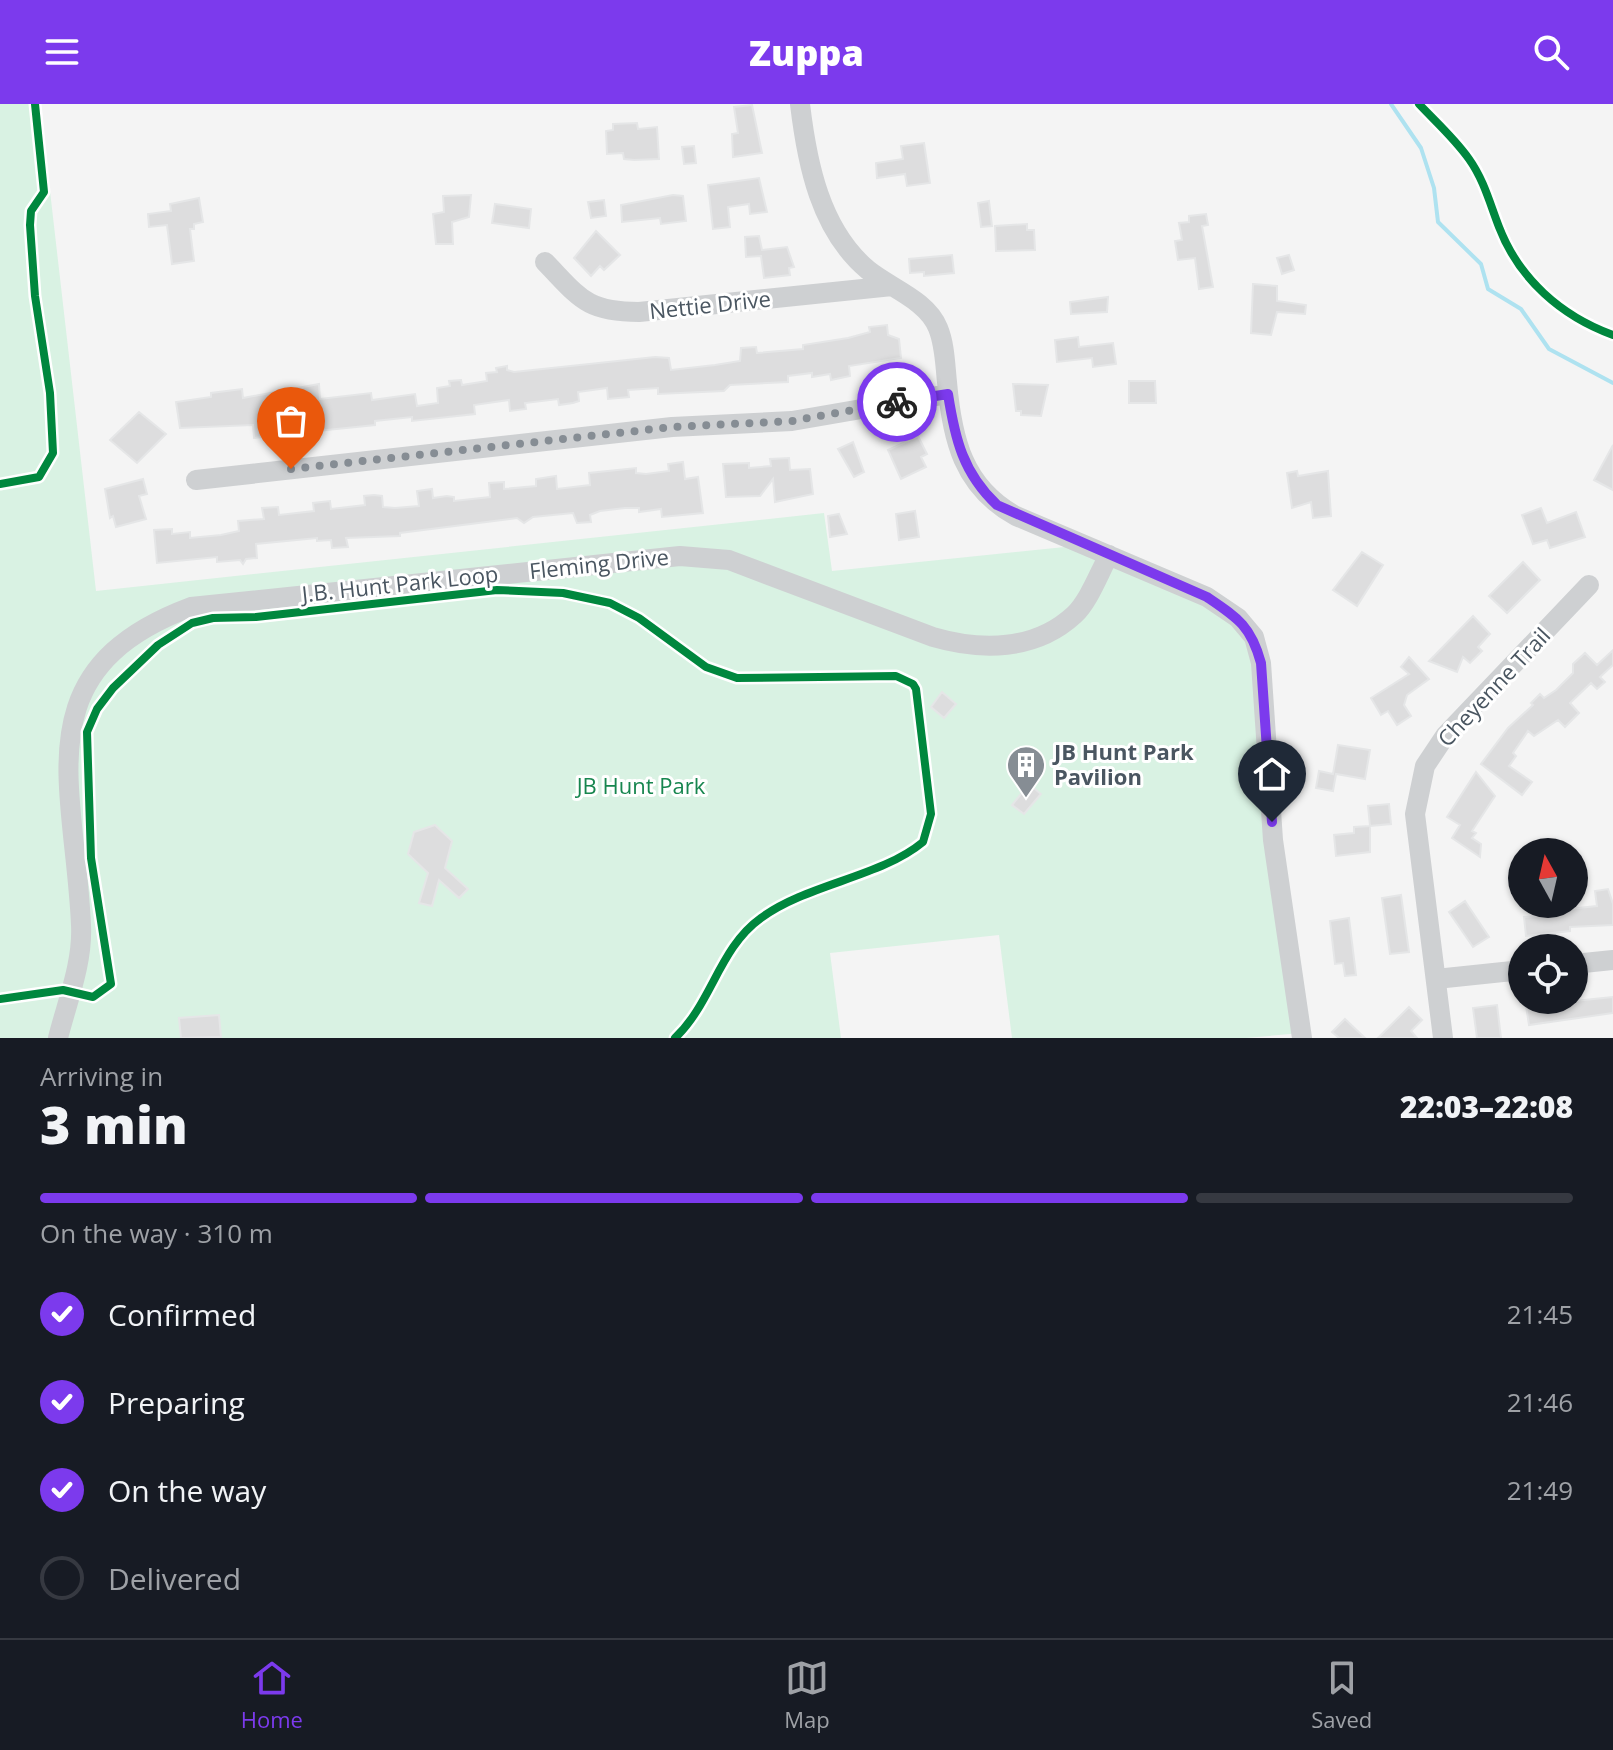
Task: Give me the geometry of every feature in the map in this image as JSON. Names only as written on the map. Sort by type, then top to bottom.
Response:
[{"type":"street","points":[[800,104],[812,177],[841,239],[867,268],[920,305],[937,326],[962,460],[977,486],[997,505],[1016,516],[1207,597],[1238,618],[1254,637],[1261,663],[1273,840],[1302,1038]]},
{"type":"street","name":"Nettie Drive","points":[[545,262],[588,304],[607,312],[639,312],[892,286]]},
{"type":"street","points":[[196,480],[672,427],[792,421],[948,394]]},
{"type":"street","name":"Fleming Drive","points":[[58,1038],[78,964],[81,928],[67,746],[77,703],[96,668],[126,641],[157,620],[191,607],[680,556],[708,556],[729,560],[933,637],[963,645],[1001,647],[1041,636],[1075,614],[1109,555]]},
{"type":"street","name":"Cheyenne Trail","points":[[1443,1038],[1415,814],[1425,766],[1470,706],[1589,585]]},
{"type":"street","points":[[1588,963],[1613,960]]},
{"type":"street","points":[[1436,979],[1508,971]]},
{"type":"green space","name":"JB Hunt Park","points":[[0,104],[40,104],[96,591],[824,513],[832,571],[1084,545],[1207,597],[1254,637],[1301,1033],[1246,1038],[1012,1038],[999,935],[830,953],[841,1038],[0,1038]]},
{"type":"building","points":[[752,105],[762,153],[733,157],[732,134],[738,133],[734,107]]},
{"type":"building","points":[[637,123],[638,129],[657,127],[659,159],[634,160],[624,159],[623,153],[607,154],[606,131],[613,130],[613,124]]},
{"type":"building","points":[[924,143],[930,183],[907,186],[905,174],[877,178],[876,163],[903,159],[901,146]]},
{"type":"building","points":[[694,146],[696,163],[684,164],[682,147]]},
{"type":"building","points":[[759,178],[767,212],[750,214],[749,204],[728,207],[730,227],[713,229],[708,185]]},
{"type":"building","points":[[471,195],[469,217],[452,222],[453,244],[436,244],[433,214],[444,212],[443,196]]},
{"type":"building","points":[[673,195],[683,196],[686,221],[661,224],[660,218],[622,222],[621,205]]},
{"type":"building","points":[[199,198],[203,222],[194,224],[194,229],[190,229],[194,261],[172,264],[167,225],[149,227],[148,214],[171,211],[170,204]]},
{"type":"building","points":[[604,200],[606,216],[591,218],[588,202]]},
{"type":"building","points":[[989,201],[992,226],[981,227],[978,203]]},
{"type":"building","points":[[495,204],[531,209],[529,228],[492,223]]},
{"type":"building","points":[[1206,214],[1208,225],[1202,226],[1213,287],[1199,289],[1195,258],[1178,260],[1175,241],[1182,240],[1179,223],[1189,222],[1189,216]]},
{"type":"building","points":[[1027,224],[1027,230],[1034,230],[1035,250],[996,251],[995,226]]},
{"type":"building","points":[[596,231],[620,255],[604,270],[600,266],[591,276],[574,258]]},
{"type":"building","points":[[759,236],[762,250],[787,247],[794,267],[789,268],[790,275],[764,278],[761,256],[746,257],[745,237]]},
{"type":"building","points":[[952,255],[954,273],[924,276],[924,272],[910,273],[909,259]]},
{"type":"building","points":[[1289,255],[1294,270],[1282,274],[1277,258]]},
{"type":"building","points":[[1253,284],[1277,286],[1277,301],[1306,305],[1305,314],[1277,312],[1271,335],[1251,333]]},
{"type":"building","points":[[1108,297],[1107,312],[1071,314],[1070,302]]},
{"type":"building","points":[[887,325],[888,335],[899,339],[901,358],[849,366],[850,376],[831,380],[830,374],[812,377],[812,373],[788,376],[788,382],[730,385],[724,391],[658,394],[658,388],[628,390],[629,397],[608,399],[607,388],[578,392],[579,401],[573,403],[559,405],[558,399],[525,403],[526,409],[510,411],[509,400],[474,405],[475,414],[412,421],[412,417],[375,421],[375,425],[308,432],[307,420],[290,420],[270,423],[271,436],[254,438],[253,425],[180,428],[176,402],[242,389],[243,398],[319,384],[320,399],[371,393],[372,400],[415,394],[417,406],[438,403],[437,388],[450,386],[449,381],[461,380],[462,385],[487,381],[486,373],[497,372],[496,368],[507,366],[507,370],[514,372],[655,357],[669,358],[671,370],[740,361],[741,348],[756,347],[757,353],[803,349],[803,345],[848,338],[870,332],[869,327]]},
{"type":"building","points":[[1078,337],[1079,347],[1113,343],[1116,364],[1093,367],[1092,358],[1057,362],[1055,340]]},
{"type":"building","points":[[1129,381],[1155,381],[1156,403],[1129,403]]},
{"type":"building","points":[[1013,384],[1048,385],[1041,416],[1021,415],[1021,411],[1016,411]]},
{"type":"building","points":[[139,412],[166,434],[137,463],[110,440]]},
{"type":"building","points":[[918,436],[927,454],[921,457],[926,467],[901,479],[888,450]]},
{"type":"building","points":[[853,442],[864,472],[854,477],[838,449]]},
{"type":"building","points":[[1613,445],[1613,490],[1594,480]]},
{"type":"building","points":[[789,458],[790,470],[810,469],[813,494],[775,502],[773,479],[760,496],[726,497],[723,464],[749,463],[749,468],[771,466],[770,459]]},
{"type":"building","points":[[683,462],[685,479],[698,477],[703,513],[662,517],[661,509],[639,512],[639,508],[625,508],[590,515],[591,522],[577,523],[573,513],[533,517],[524,523],[517,518],[400,533],[400,536],[346,538],[348,547],[332,548],[331,540],[317,541],[317,538],[256,544],[257,558],[246,559],[243,564],[240,560],[217,562],[217,557],[157,563],[154,530],[172,529],[172,534],[190,532],[190,538],[221,535],[239,531],[238,521],[264,519],[262,508],[278,507],[279,515],[314,511],[313,503],[330,501],[331,509],[365,505],[364,496],[374,495],[382,496],[383,507],[419,506],[417,491],[432,489],[433,498],[454,497],[454,501],[490,497],[489,483],[504,482],[504,489],[536,486],[536,479],[556,476],[557,489],[590,485],[589,473],[636,468],[636,473],[646,474],[669,471],[668,464]]},
{"type":"building","points":[[1297,471],[1298,476],[1328,471],[1331,516],[1313,518],[1311,502],[1292,508],[1287,473]]},
{"type":"building","points":[[143,479],[147,494],[139,496],[146,519],[116,527],[113,516],[110,518],[105,489]]},
{"type":"building","points":[[1541,508],[1547,523],[1576,512],[1585,537],[1550,548],[1547,540],[1533,544],[1522,515]]},
{"type":"building","points":[[915,511],[919,537],[899,540],[896,514]]},
{"type":"building","points":[[839,514],[847,534],[830,537],[828,516]]},
{"type":"building","points":[[1362,552],[1383,565],[1357,606],[1333,590]]},
{"type":"building","points":[[1523,562],[1540,580],[1507,613],[1489,596]]},
{"type":"building","points":[[1473,616],[1490,634],[1478,647],[1482,651],[1470,663],[1463,657],[1457,672],[1429,661]]},
{"type":"building","points":[[1613,650],[1613,665],[1600,677],[1605,682],[1597,689],[1591,683],[1570,703],[1579,713],[1565,727],[1558,720],[1534,736],[1528,731],[1513,753],[1516,756],[1509,766],[1532,782],[1522,795],[1481,764],[1508,728],[1533,705],[1531,703],[1540,694],[1544,698],[1556,690],[1573,673],[1573,664],[1585,653],[1597,665]]},
{"type":"building","points":[[1409,657],[1429,679],[1407,695],[1404,705],[1411,716],[1397,725],[1388,711],[1381,715],[1371,698],[1409,674],[1401,667]]},
{"type":"building","points":[[942,692],[956,704],[944,718],[931,707]]},
{"type":"building","points":[[1338,745],[1370,750],[1365,779],[1336,774],[1333,791],[1316,788],[1319,771],[1333,774]]},
{"type":"building","points":[[1476,772],[1495,796],[1472,831],[1476,833],[1472,838],[1481,844],[1480,857],[1452,838],[1460,825],[1447,817]]},
{"type":"building","name":"JB Hunt Park Pavilion","points":[[1029,784],[1041,794],[1024,814],[1012,805]]},
{"type":"building","points":[[1389,804],[1391,824],[1370,826],[1368,806]]},
{"type":"building","points":[[435,825],[452,841],[445,868],[468,889],[459,898],[439,880],[432,906],[419,903],[428,873],[408,854],[414,832]]},
{"type":"building","points":[[1370,826],[1370,852],[1336,856],[1334,835],[1354,833],[1354,827]]},
{"type":"building","points":[[1608,889],[1613,904],[1613,925],[1570,927],[1570,931],[1526,934],[1524,918],[1588,918],[1588,907],[1597,906],[1595,891]]},
{"type":"building","points":[[1401,895],[1409,952],[1390,954],[1382,898]]},
{"type":"building","points":[[1465,901],[1489,937],[1473,947],[1449,912]]},
{"type":"building","points":[[1349,918],[1356,975],[1345,976],[1343,963],[1335,964],[1330,921]]},
{"type":"building","points":[[1613,997],[1613,1013],[1529,1025],[1527,1014],[1588,1014],[1588,1000]]},
{"type":"building","points":[[1497,1005],[1501,1038],[1477,1038],[1473,1008]]},
{"type":"building","points":[[1409,1007],[1422,1020],[1411,1031],[1417,1038],[1378,1038]]},
{"type":"building","points":[[219,1015],[221,1037],[181,1038],[179,1018]]},
{"type":"building","points":[[1345,1019],[1365,1038],[1339,1038],[1332,1032]]},
{"type":"waterway","points":[[1391,104],[1421,148],[1434,188],[1438,222],[1481,264],[1488,289],[1521,309],[1549,349],[1613,383]]},
{"type":"cycle path","points":[[0,484],[39,477],[53,453],[50,393],[35,296],[30,225],[31,211],[44,192],[35,104]]},
{"type":"cycle path","points":[[1419,104],[1458,144],[1474,167],[1508,246],[1530,279],[1559,306],[1613,335]]},
{"type":"cycle path","name":"J.B. Hunt Park Loop","points":[[0,999],[63,990],[93,997],[111,984],[91,858],[87,732],[97,709],[113,688],[158,645],[192,623],[213,618],[256,617],[497,590],[563,593],[610,603],[639,618],[706,667],[737,678],[896,676],[913,684],[916,689],[931,814],[923,842],[886,864],[779,906],[761,918],[735,944],[698,1009],[675,1038]]},
{"type":"way so far","points":[[291,469],[672,427],[765,424],[897,402]]},
{"type":"place","name":"JB Hunt Park Pavilion","points":[[1026,799]]},
{"type":"route","points":[[897,402],[948,394],[962,460],[977,486],[997,505],[1016,516],[1207,597],[1238,618],[1254,637],[1261,663],[1272,822]]}]
